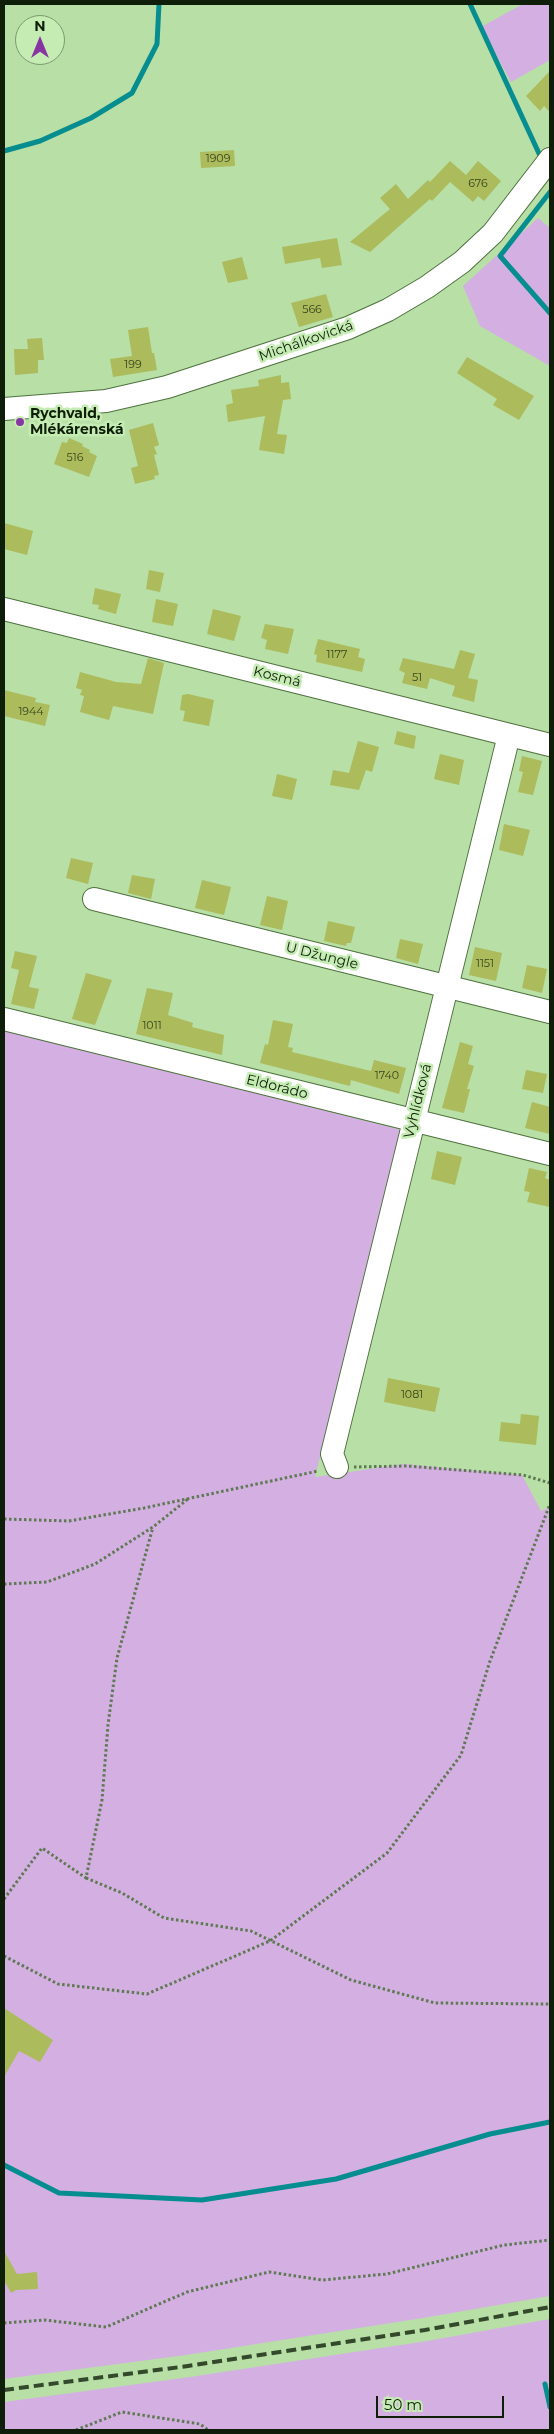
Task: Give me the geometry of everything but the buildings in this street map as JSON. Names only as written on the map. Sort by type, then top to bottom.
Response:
[{"type":"street","name":"Michálkovická","points":[[4,409],[106,401],[167,387],[348,328],[388,310],[427,287],[462,262],[493,234],[550,159]]},
{"type":"street","name":"Kosmá","points":[[4,609],[550,745]]},
{"type":"street","name":"Vyhlídková","points":[[337,1467],[332,1454],[509,735]]},
{"type":"street","name":"U Džungle","points":[[94,899],[550,1012]]},
{"type":"street","name":"Eldorádo","points":[[4,1019],[550,1154]]},
{"type":"path","points":[[4,1519],[69,1521],[337,1467],[407,1466],[524,1475],[550,1483]]},
{"type":"path","points":[[4,1584],[46,1582],[96,1564],[153,1526],[191,1497]]},
{"type":"path","points":[[4,1956],[58,1984],[146,1994],[270,1941],[387,1853],[461,1755],[490,1660],[550,1504]]},
{"type":"path","points":[[86,1878],[102,1800],[116,1658],[153,1526]]},
{"type":"path","points":[[4,1899],[42,1848],[86,1878],[122,1893],[164,1918],[251,1931],[351,1980],[435,2002],[550,2004]]},
{"type":"path","points":[[4,2323],[44,2320],[106,2328],[187,2292],[269,2272],[322,2280],[387,2274],[504,2245],[550,2240]]},
{"type":"path","points":[[76,2430],[122,2412],[200,2424],[208,2430]]},
{"type":"shaded area","points":[[523,4],[550,4],[550,60],[511,82],[481,27]]},
{"type":"shaded area","points":[[538,218],[550,228],[550,366],[480,326],[463,286]]},
{"type":"shaded area","points":[[4,1030],[402,1130],[315,1477],[404,1464],[522,1475],[541,1511],[550,1507],[550,2296],[186,2355],[4,2379]]},
{"type":"shaded area","points":[[550,2319],[550,2430],[4,2430],[4,2402],[190,2377],[427,2341]]},
{"type":"waterway","points":[[4,151],[40,141],[91,118],[132,93],[157,44],[159,4]]},
{"type":"waterway","points":[[470,4],[542,160]]},
{"type":"waterway","points":[[550,192],[500,256],[550,313]]},
{"type":"waterway","points":[[4,2165],[59,2193],[202,2200],[336,2179],[490,2134],[550,2122]]},
{"type":"waterway","points":[[545,2384],[550,2407]]},
{"type":"railway","points":[[4,2390],[188,2366],[425,2330],[550,2307]]},
{"type":"place","name":"Rychvald, Mlékárenská","points":[[20,422]]}]
